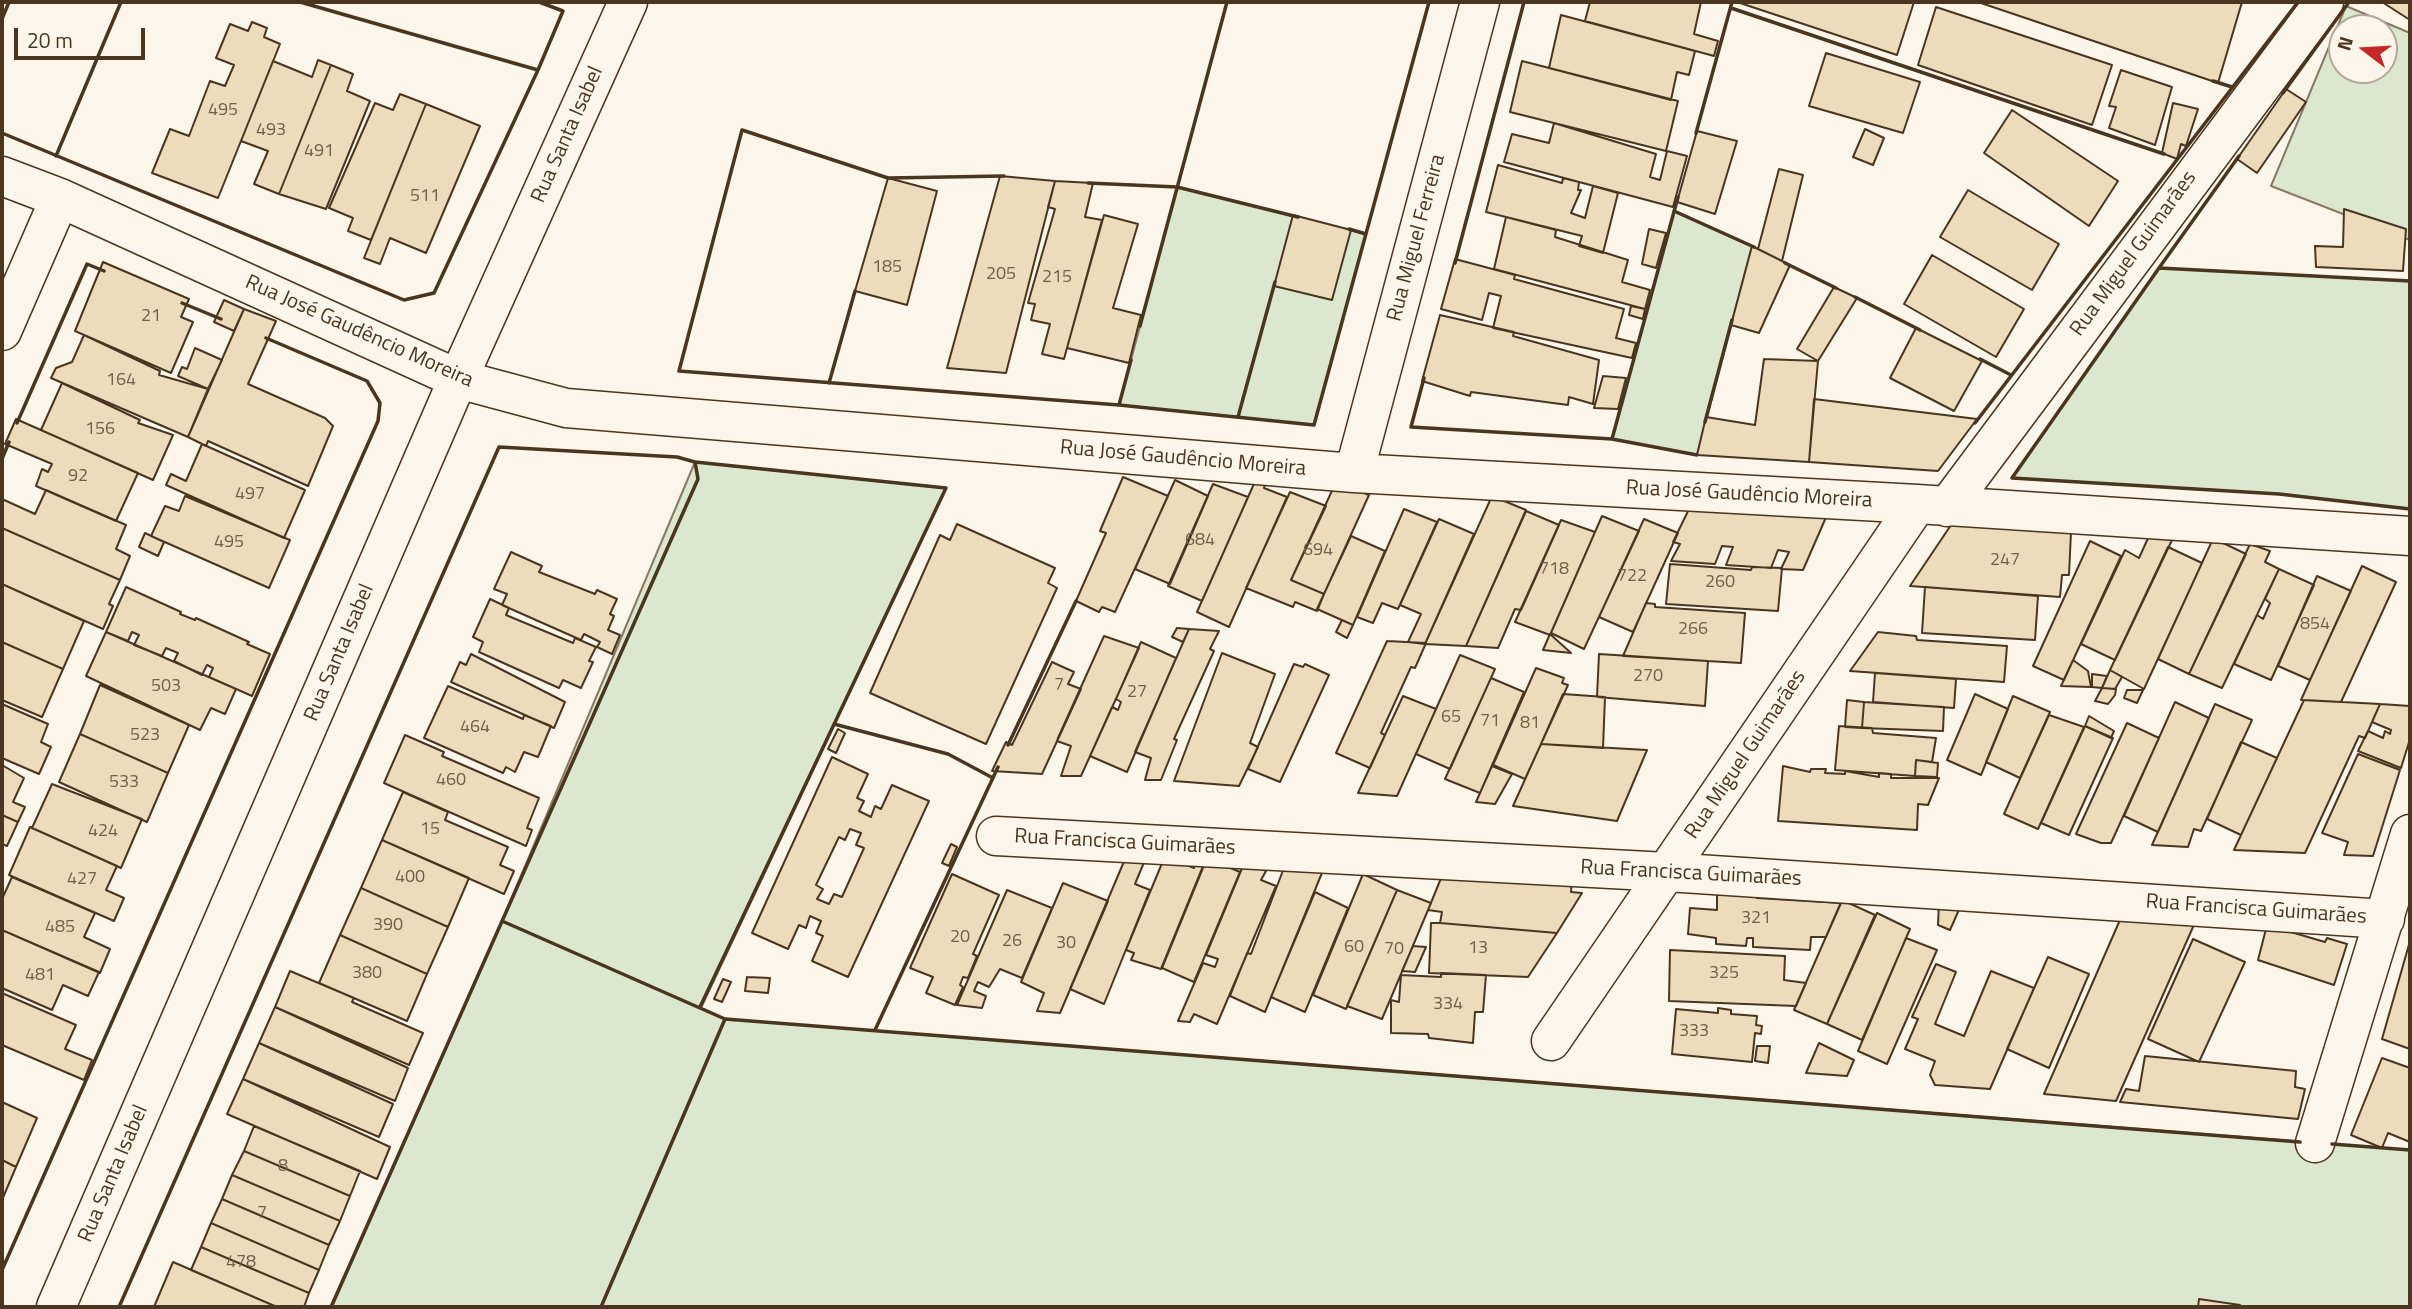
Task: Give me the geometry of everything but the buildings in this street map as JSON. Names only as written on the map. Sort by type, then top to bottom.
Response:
[{"type":"street","name":"Rua Santa Isabel","points":[[56,1307],[458,379],[628,2]]},
{"type":"street","name":"Rua Miguel Ferreira","points":[[1354,473],[1480,2]]},
{"type":"street","name":"Rua Miguel Guimarães","points":[[1551,1041],[1667,872],[1932,505],[2324,2]]},
{"type":"street","name":"Rua José Gaudêncio Moreira","points":[[2,176],[60,198],[458,379],[566,408],[1354,473],[1932,505],[2410,536]]},
{"type":"street","points":[[2,331],[60,198]]},
{"type":"street","points":[[2315,1143],[2410,834]]},
{"type":"street","name":"Rua Francisca Guimarães","points":[[996,836],[1667,872],[2385,919]]},
{"type":"green space","points":[[2346,6],[2365,14],[2343,14]]},
{"type":"green space","points":[[2398,28],[2410,33],[2410,240],[2271,186],[2328,49],[2328,84],[2398,84]]},
{"type":"green space","points":[[1177,187],[1366,234],[1314,425],[1119,405]]},
{"type":"green space","points":[[1674,211],[1752,246],[1697,455],[1612,439]]},
{"type":"green space","points":[[2159,268],[2410,281],[2410,509],[2279,494],[2012,478]]},
{"type":"green space","points":[[695,462],[946,488],[701,1008],[725,1019],[2410,1150],[2410,1307],[332,1307],[502,921]]},
{"type":"wall","points":[[2,19],[9,2]]},
{"type":"wall","points":[[56,156],[121,2]]},
{"type":"wall","points":[[2,133],[404,300],[434,293],[538,70],[300,2]]},
{"type":"wall","points":[[538,70],[563,11],[539,2]]},
{"type":"wall","points":[[1140,326],[1227,2]]},
{"type":"wall","points":[[1004,176],[888,178],[742,130],[679,371],[1119,405],[1314,425],[1429,2]]},
{"type":"wall","points":[[1455,263],[1524,2]]},
{"type":"wall","points":[[1696,133],[1732,2]]},
{"type":"wall","points":[[1975,423],[2298,2]]},
{"type":"wall","points":[[2283,93],[2349,2]]},
{"type":"wall","points":[[1731,8],[2164,154]]},
{"type":"wall","points":[[2213,81],[2232,87]]},
{"type":"wall","points":[[2239,156],[2159,268],[2410,281]]},
{"type":"wall","points":[[1088,183],[1177,187],[1298,217]]},
{"type":"wall","points":[[1678,197],[1612,439],[1697,455]]},
{"type":"wall","points":[[1674,211],[1754,247]]},
{"type":"wall","points":[[1349,229],[1366,234]]},
{"type":"wall","points":[[1785,263],[1836,288]]},
{"type":"wall","points":[[17,423],[87,264],[104,271]]},
{"type":"wall","points":[[2159,268],[2012,478],[2279,494],[2410,509]]},
{"type":"wall","points":[[1238,417],[1275,282]]},
{"type":"wall","points":[[829,383],[855,291]]},
{"type":"wall","points":[[1855,297],[1920,330]]},
{"type":"wall","points":[[182,303],[221,319]]},
{"type":"wall","points":[[1705,422],[1732,320]]},
{"type":"wall","points":[[2,1270],[378,421],[380,403],[367,381],[266,338]]},
{"type":"wall","points":[[1980,359],[2011,375]]},
{"type":"wall","points":[[1119,405],[1131,360]]},
{"type":"wall","points":[[1424,378],[1411,427],[1612,439]]},
{"type":"wall","points":[[2,459],[9,442]]},
{"type":"wall","points":[[119,1307],[499,447],[677,457],[695,462],[698,479],[331,1307]]},
{"type":"wall","points":[[695,462],[946,488],[700,1007]]},
{"type":"wall","points":[[1008,745],[1076,601]]},
{"type":"wall","points":[[834,724],[948,754],[993,778]]},
{"type":"wall","points":[[875,1030],[998,767]]},
{"type":"wall","points":[[502,921],[725,1019],[2300,1142]]},
{"type":"wall","points":[[601,1307],[725,1019]]},
{"type":"wall","points":[[2332,1144],[2410,1150]]}]
